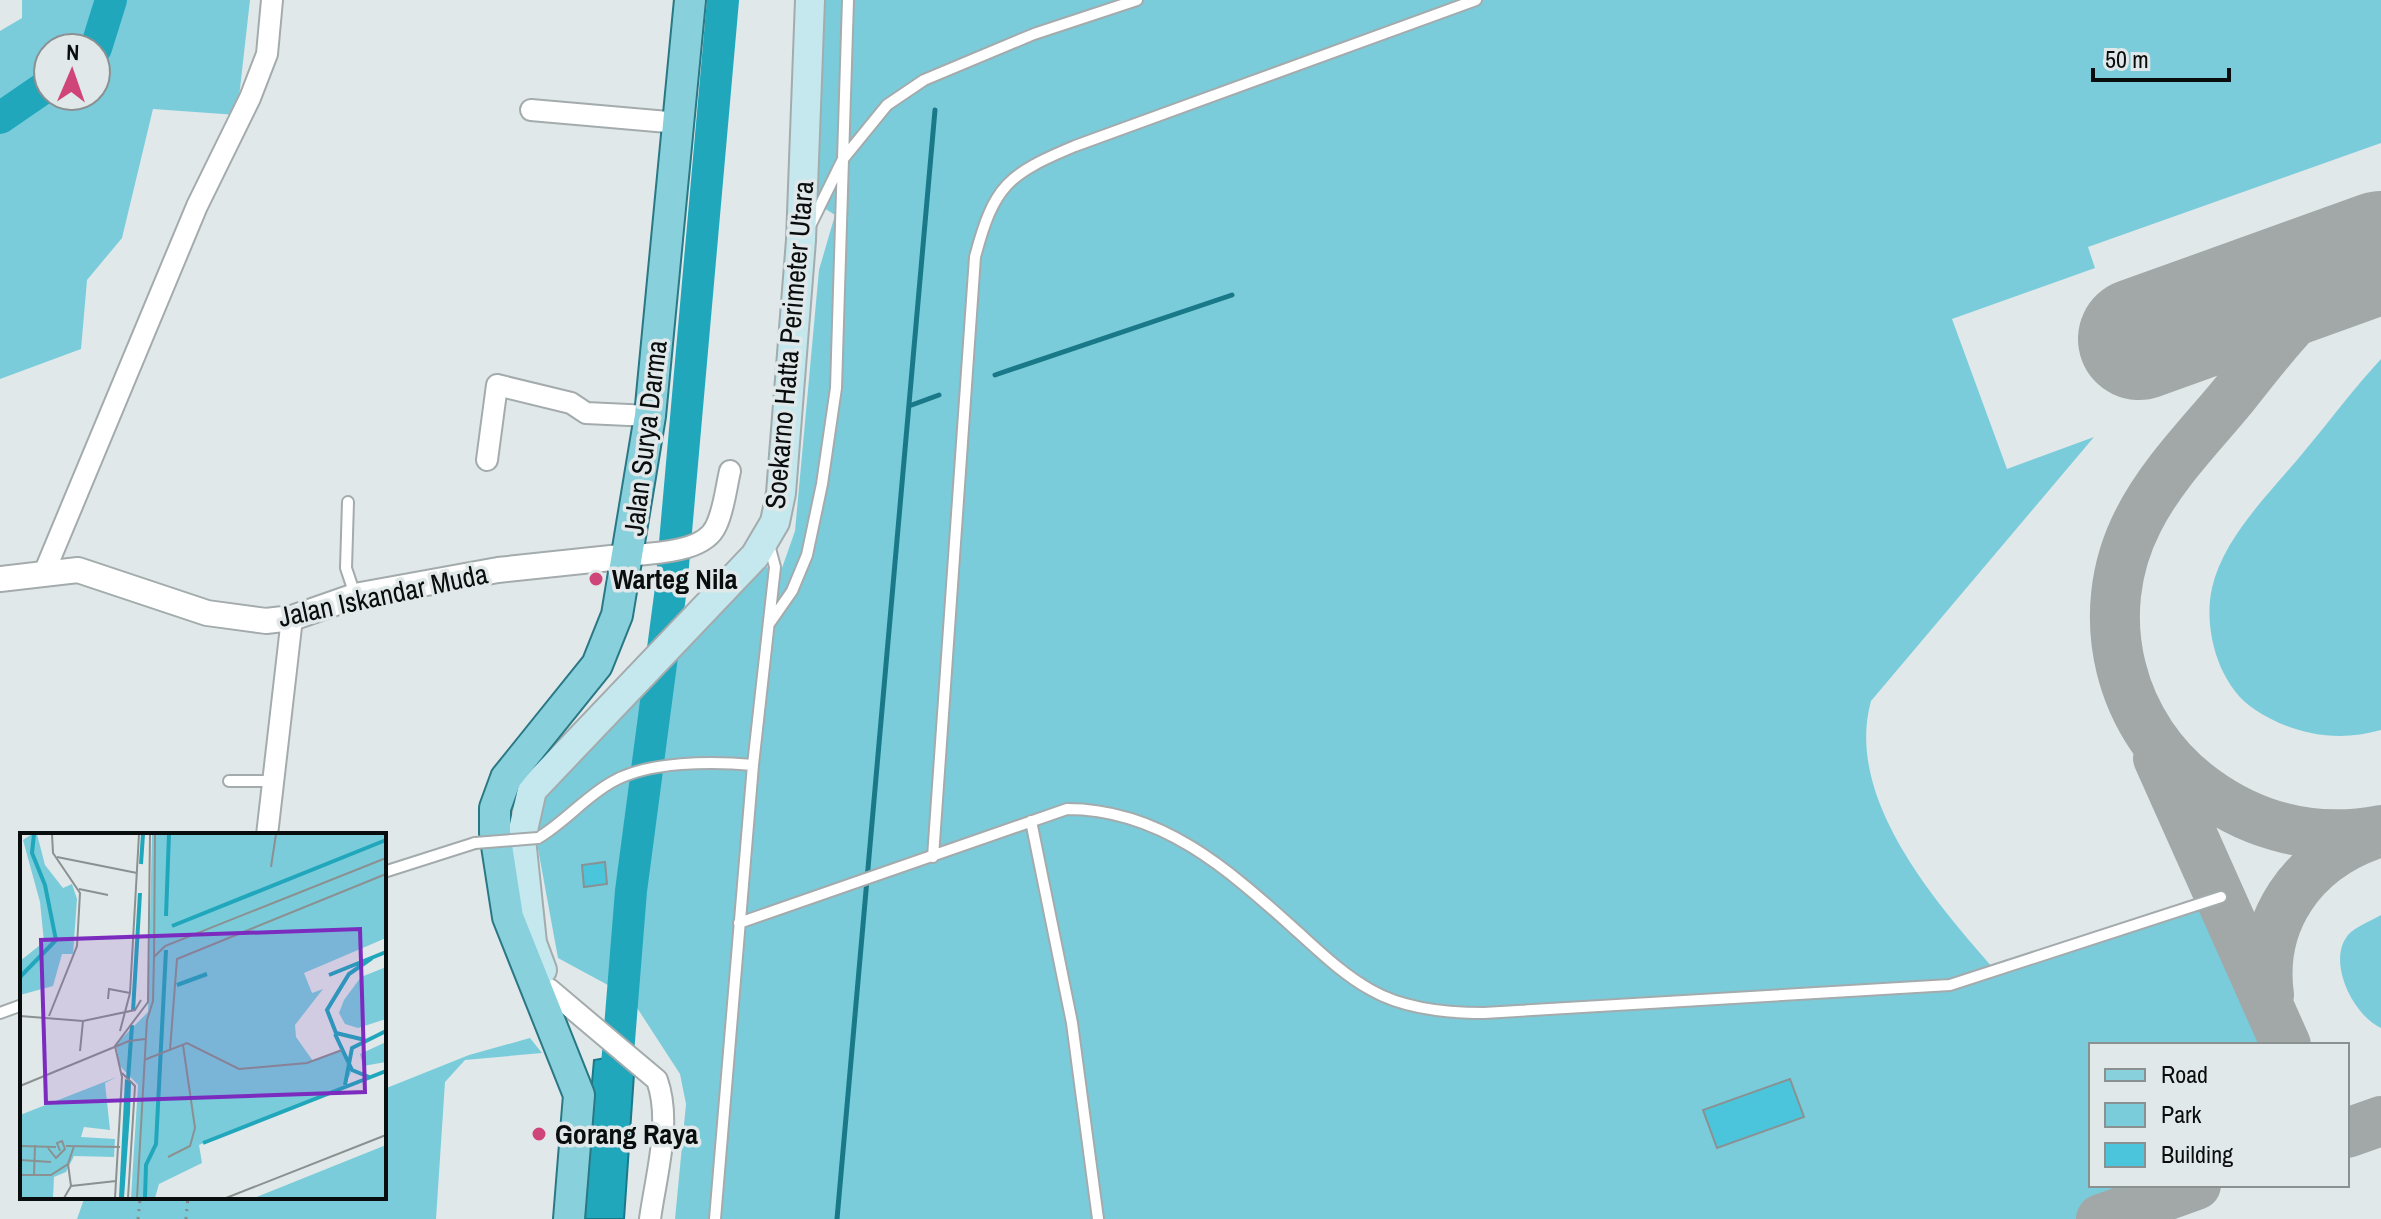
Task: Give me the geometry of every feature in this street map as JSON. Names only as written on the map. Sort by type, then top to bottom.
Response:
[{"type":"main road","name":"Jalan Surya Darma","points":[[569,1219],[579,1095],[508,917],[495,833],[495,808],[506,778],[597,665],[610,640],[643,554],[650,416],[690,0]]},
{"type":"main road","name":"Soekarno Hatta Perimeter Utara","points":[[565,1065],[567,1033],[532,943],[521,839],[524,813],[532,790],[543,775],[711,605],[767,540],[781,493],[801,240],[810,0]]},
{"type":"main road","name":"Jalan Surya Darma","points":[[549,1219],[565,1065]]},
{"type":"street","points":[[44,573],[197,206],[250,98],[267,54],[272,0]]},
{"type":"street","points":[[531,110],[679,123]]},
{"type":"street","points":[[487,460],[497,385],[571,403],[586,413],[650,416]]},
{"type":"street","points":[[643,554],[687,547],[708,538],[716,526],[730,471]]},
{"type":"street","name":"Jalan Iskandar Muda","points":[[0,579],[78,570],[207,613],[266,621],[292,618],[355,596],[498,570],[643,554]]},
{"type":"street","points":[[267,833],[292,618]]},
{"type":"street","points":[[549,989],[657,1080],[663,1097],[664,1116],[650,1219]]},
{"type":"lane","points":[[769,624],[792,591],[807,555],[822,484],[836,388],[848,0]]},
{"type":"lane","points":[[801,240],[821,208],[843,159],[887,105],[924,80],[1034,34],[1137,0]]},
{"type":"lane","points":[[933,857],[975,257],[984,222],[997,196],[1013,177],[1075,146],[1476,0]]},
{"type":"lane","points":[[348,502],[346,568],[355,596]]},
{"type":"lane","points":[[715,1219],[753,765],[775,567],[767,540]]},
{"type":"lane","points":[[386,871],[475,843],[538,838],[556,828],[602,788],[629,775],[697,763],[753,765]]},
{"type":"lane","points":[[229,781],[273,781]]},
{"type":"lane","points":[[739,923],[859,884],[1067,809],[1091,809],[1149,823],[1197,848],[1244,884],[1330,961],[1371,990],[1405,1004],[1472,1013],[1950,985],[2221,897]]},
{"type":"lane","points":[[1031,821],[1072,1023],[1098,1219]]},
{"type":"lane","points":[[0,1013],[20,1006]]},
{"type":"path","points":[[186,1219],[188,1199]]},
{"type":"path","points":[[138,1219],[140,1200]]},
{"type":"green space","points":[[22,0],[250,0],[237,115],[153,109],[122,238],[87,280],[81,349],[0,379],[0,31],[22,18]]},
{"type":"green space","points":[[825,0],[2381,0],[2381,143],[2088,247],[2095,268],[1952,319],[2007,469],[2094,437],[1871,701],[1866,738],[1871,775],[1883,811],[1923,881],[1996,971],[2221,897],[2275,1024],[2278,1043],[2089,1043],[2089,1187],[2190,1187],[2101,1219],[675,1219],[686,1104],[680,1074],[630,997],[558,958],[534,827],[533,797],[763,567],[782,568],[795,531],[819,270],[835,215],[813,201]]},
{"type":"green space","points":[[2381,359],[2381,730],[2347,736],[2314,734],[2268,718],[2241,699],[2231,686],[2212,638],[2212,588],[2218,568],[2239,531]]},
{"type":"green space","points":[[2381,915],[2381,1028],[2361,1012],[2353,1000],[2346,987],[2340,959],[2348,935]]},
{"type":"green space","points":[[530,1038],[542,1053],[465,1060],[445,1082],[436,1219],[77,1219],[84,1199],[386,1199],[386,1088],[469,1055]]},
{"type":"shaded area","points":[[616,1056],[634,1074],[624,1219],[580,1219],[594,1060]]},
{"type":"building","points":[[605,862],[607,884],[584,887],[582,865]]},
{"type":"building","points":[[1790,1079],[1804,1117],[1717,1148],[1703,1110]]},
{"type":"waterway","points":[[101,32],[111,0]]},
{"type":"waterway","points":[[616,1078],[631,891],[671,588],[723,0]]},
{"type":"waterway","points":[[0,118],[32,96]]},
{"type":"waterway","points":[[837,1219],[935,110]]},
{"type":"waterway","points":[[995,375],[1232,295]]},
{"type":"waterway","points":[[909,406],[939,395]]},
{"type":"taxiway","points":[[2381,256],[2337,282],[2299,317],[2158,488],[2138,521],[2124,557],[2116,594],[2115,631],[2121,668],[2133,703],[2151,735],[2175,765],[2204,790],[2245,814],[2288,829],[2334,834],[2381,830]]},
{"type":"taxiway","points":[[2158,758],[2285,1043]]},
{"type":"taxiway","points":[[2269,995],[2271,942],[2290,897],[2325,860],[2372,835]]},
{"type":"taxiway","points":[[2349,1132],[2381,1121]]},
{"type":"taxiway","points":[[2101,1219],[2190,1187]]},
{"type":"runway","points":[[2139,339],[2381,252]]},
{"type":"place","name":"Warteg Nila","points":[[596,579]]},
{"type":"place","name":"Gorang Raya","points":[[539,1134]]}]
